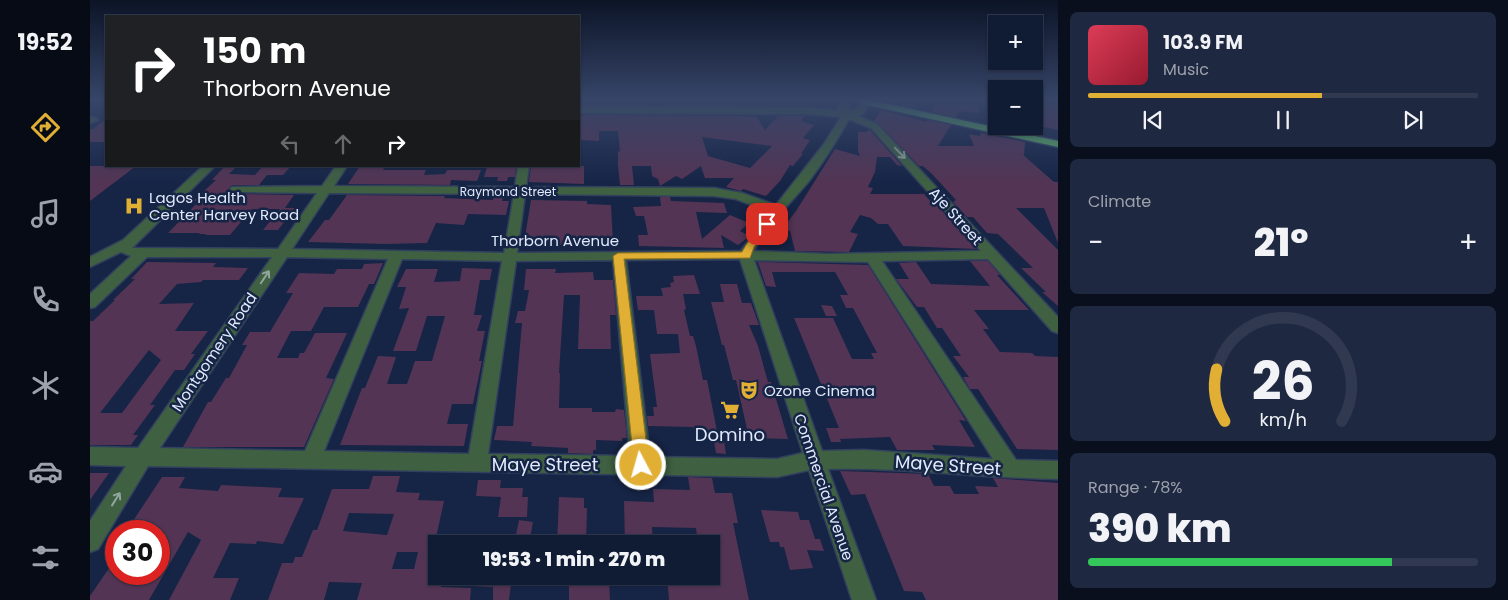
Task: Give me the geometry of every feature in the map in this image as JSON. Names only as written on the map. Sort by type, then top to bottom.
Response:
[{"type":"highway","points":[[989,128],[1058,144]]},
{"type":"highway","points":[[1040,135],[1058,139]]},
{"type":"street","points":[[746,255],[749,247],[777,210],[805,178],[836,128]]},
{"type":"street","name":"Aje Street","points":[[876,128],[1058,327]]},
{"type":"street","points":[[90,263],[128,243],[209,167]]},
{"type":"street","name":"Montgomery Road","points":[[90,541],[142,458],[341,167]]},
{"type":"street","points":[[477,464],[524,167]]},
{"type":"street","name":"Raymond Street","points":[[236,188],[714,192],[738,196],[777,210]]},
{"type":"street","name":"Thorborn Avenue","points":[[128,243],[125,249],[129,252],[144,253],[510,257],[746,255],[872,257],[992,255]]},
{"type":"street","points":[[90,304],[144,253]]},
{"type":"street","points":[[310,461],[397,255]]},
{"type":"street","name":"Commercial Avenue","points":[[746,255],[864,600]]},
{"type":"street","points":[[618,256],[641,465]]},
{"type":"street","points":[[872,257],[1011,469]]},
{"type":"street","name":"Maye Street","points":[[90,456],[777,468],[815,460],[864,459],[1011,469],[1058,470]]},
{"type":"building","points":[[105,128],[105,142],[90,142],[90,129]]},
{"type":"building","points":[[580,128],[764,128],[765,130],[767,128],[811,128],[803,138],[810,140],[801,154],[803,154],[793,166],[790,165],[780,181],[766,196],[743,189],[741,191],[726,187],[734,178],[705,178],[701,166],[682,179],[676,176],[660,186],[658,179],[652,176],[651,166],[632,166],[634,185],[620,185],[618,131],[599,131],[599,141],[580,140]],"holes":[[[702,137],[772,146],[750,168],[708,156]]]},
{"type":"building","points":[[883,128],[949,128],[938,146],[974,146],[969,134],[980,136],[981,133],[1025,142],[1024,155],[1022,154],[1054,182],[1058,182],[1058,243],[1044,208],[1016,208],[1058,250],[1058,306],[1042,292],[1046,292],[1021,268],[1033,268],[998,234],[987,233],[973,217],[967,217],[953,202],[956,200],[923,166],[919,166]]},
{"type":"building","points":[[869,129],[902,166],[897,165],[890,157],[877,157],[875,172],[868,187],[873,188],[870,194],[924,194],[932,203],[935,203],[976,249],[903,246],[888,224],[878,224],[871,218],[860,215],[850,232],[858,234],[849,252],[795,251],[790,231],[783,228],[796,211],[835,149],[860,156],[858,151],[858,132],[867,132]]},
{"type":"building","points":[[90,166],[135,167],[90,201]]},
{"type":"building","points":[[584,166],[584,184],[529,182],[531,167]]},
{"type":"building","points":[[224,167],[236,167],[229,174],[255,175],[262,167],[290,167],[283,175],[267,175],[259,185],[232,185],[228,189],[236,194],[294,195],[285,208],[295,208],[278,230],[263,230],[280,209],[252,209],[230,235],[168,233],[199,201],[193,201],[216,180],[212,180]]},
{"type":"building","points":[[359,167],[384,167],[383,170],[426,170],[424,175],[445,174],[447,170],[481,170],[477,181],[451,180],[450,185],[348,184]]},
{"type":"building","points":[[487,167],[516,167],[515,177],[508,177],[507,181],[497,181],[498,177],[484,177]]},
{"type":"building","points":[[347,195],[445,196],[444,198],[493,200],[493,198],[503,197],[502,201],[509,201],[506,215],[468,214],[464,225],[436,223],[427,243],[308,242],[325,220],[329,220]]},
{"type":"building","points":[[660,197],[670,197],[671,201],[724,203],[727,213],[696,212],[702,239],[730,215],[749,223],[740,231],[750,236],[738,245],[721,235],[724,248],[639,246],[638,235],[648,235],[644,216],[636,216],[633,207],[661,206]]},
{"type":"building","points":[[531,200],[587,201],[587,204],[611,205],[613,243],[562,243],[561,245],[553,246],[529,244],[530,241],[527,241],[527,237],[525,237]]},
{"type":"building","points":[[970,261],[988,261],[1000,275],[997,275],[1029,310],[974,310],[989,329],[983,329],[1000,352],[1032,353],[1035,356],[1058,357],[1058,450],[1017,449],[978,389],[970,389],[963,377],[969,377],[953,356],[961,356],[942,328],[937,328],[924,307],[917,307],[896,279],[909,279],[899,263],[916,262],[931,284],[990,286]]},
{"type":"building","points":[[147,262],[216,263],[213,267],[248,268],[239,280],[203,280],[201,282],[177,284],[159,304],[194,303],[175,331],[208,331],[191,354],[195,354],[184,370],[175,370],[150,405],[155,405],[133,435],[138,435],[131,445],[90,445],[90,321],[93,321],[135,279],[131,279]],"holes":[[[149,350],[161,360],[122,413],[100,413]]]},
{"type":"building","points":[[758,262],[868,265],[966,421],[959,420],[975,447],[932,445],[935,450],[897,450],[890,437],[840,439],[841,442],[831,442],[826,428],[839,428],[794,318],[833,318],[852,359],[874,359],[871,353],[877,353],[853,308],[846,308],[840,295],[848,295],[835,272],[772,272],[776,287],[766,286]]},
{"type":"building","points":[[383,263],[374,284],[369,284],[358,307],[324,307],[311,331],[291,331],[277,358],[298,358],[300,353],[304,353],[315,333],[347,333],[326,378],[334,379],[304,447],[183,447],[208,402],[211,402],[226,378],[229,378],[247,345],[242,345],[250,332],[270,332],[293,293],[286,293],[299,273],[334,274],[337,269],[362,269],[364,264]]},
{"type":"building","points":[[462,268],[492,269],[490,280],[480,280],[474,315],[482,315],[477,331],[485,331],[479,361],[482,361],[473,404],[452,404],[447,424],[468,424],[464,446],[340,445],[362,388],[365,388],[378,356],[396,357],[387,384],[407,384],[415,361],[432,361],[445,316],[427,316],[416,351],[393,351],[409,308],[399,309],[406,287],[397,287],[406,269],[438,269],[434,282],[460,281]]},
{"type":"building","points":[[526,269],[556,269],[555,273],[593,272],[594,280],[613,280],[616,315],[610,315],[611,349],[578,349],[580,295],[564,295],[559,373],[559,408],[592,408],[592,412],[624,410],[627,438],[622,438],[622,441],[596,440],[596,450],[593,450],[593,454],[568,453],[568,448],[531,446],[532,442],[494,440],[497,426],[513,426],[522,323],[515,323],[518,311],[525,311],[529,290],[524,290]]},
{"type":"building","points":[[694,275],[700,294],[683,294],[686,309],[684,310],[690,336],[693,336],[696,346],[703,380],[707,380],[717,431],[694,430],[693,427],[648,426],[647,416],[654,416],[653,407],[657,407],[650,354],[680,353],[678,334],[657,334],[654,310],[638,310],[636,296],[663,296],[661,288],[671,287],[670,283],[674,282],[673,276]]},
{"type":"building","points":[[720,284],[737,284],[742,303],[751,303],[759,325],[749,325],[758,346],[768,382],[771,382],[788,439],[749,438],[736,380],[733,380],[711,302],[724,302]]},
{"type":"building","points":[[821,305],[832,306],[837,316],[826,316]]},
{"type":"building","points":[[714,441],[724,441],[726,454],[716,453]]},
{"type":"building","points":[[840,471],[928,474],[934,486],[950,486],[954,494],[979,494],[975,486],[998,487],[993,478],[1058,483],[1058,600],[926,600],[922,592],[904,591],[865,494],[851,495]]},
{"type":"building","points":[[90,473],[109,473],[90,500]]},
{"type":"building","points":[[373,476],[400,476],[396,492],[420,493],[418,500],[444,501],[437,535],[428,535],[428,585],[471,588],[470,600],[357,600],[362,583],[329,582],[324,600],[268,600],[282,563],[293,563],[295,557],[302,557],[313,530],[317,530],[332,489],[369,489]],"holes":[[[349,513],[394,514],[387,535],[343,531]],[[397,552],[418,552],[414,569],[392,569]]]},
{"type":"building","points":[[162,477],[185,477],[179,488],[218,491],[221,485],[282,488],[278,497],[304,498],[283,544],[257,541],[256,544],[230,543],[213,578],[239,578],[230,600],[169,600],[201,540],[188,532],[170,563],[170,520],[134,520]]},
{"type":"building","points":[[688,477],[712,478],[715,493],[732,493],[738,523],[733,523],[749,600],[669,600],[668,585],[720,585],[720,535],[697,535],[696,528],[652,527],[652,535],[625,535],[624,501],[654,502],[653,489],[690,490]]},
{"type":"building","points":[[478,480],[501,480],[500,488],[523,488],[522,497],[528,497],[527,517],[498,517],[501,497],[476,496]]},
{"type":"building","points":[[559,497],[584,498],[584,508],[587,508],[586,535],[557,535]]},
{"type":"building","points":[[761,510],[798,512],[800,520],[809,520],[815,539],[820,539],[824,551],[807,550],[813,568],[790,570],[784,547],[780,547],[779,542],[770,542]]},
{"type":"building","points":[[519,520],[533,522],[531,535],[516,535]]},
{"type":"building","points":[[105,574],[105,585],[158,585],[149,600],[90,600],[90,596]]},
{"type":"building","points":[[511,585],[509,600],[493,600],[493,587],[469,586]]},
{"type":"building","points":[[609,585],[610,600],[569,600],[569,586]]},
{"type":"place","name":"Lagos Health Center Harvey Road","points":[[134,206]]},
{"type":"place","name":"Ozone Cinema","points":[[749,390]]},
{"type":"place","name":"Domino","points":[[730,410]]},
{"type":"route","points":[[641,465],[618,256],[746,255],[749,247],[767,224]]}]
